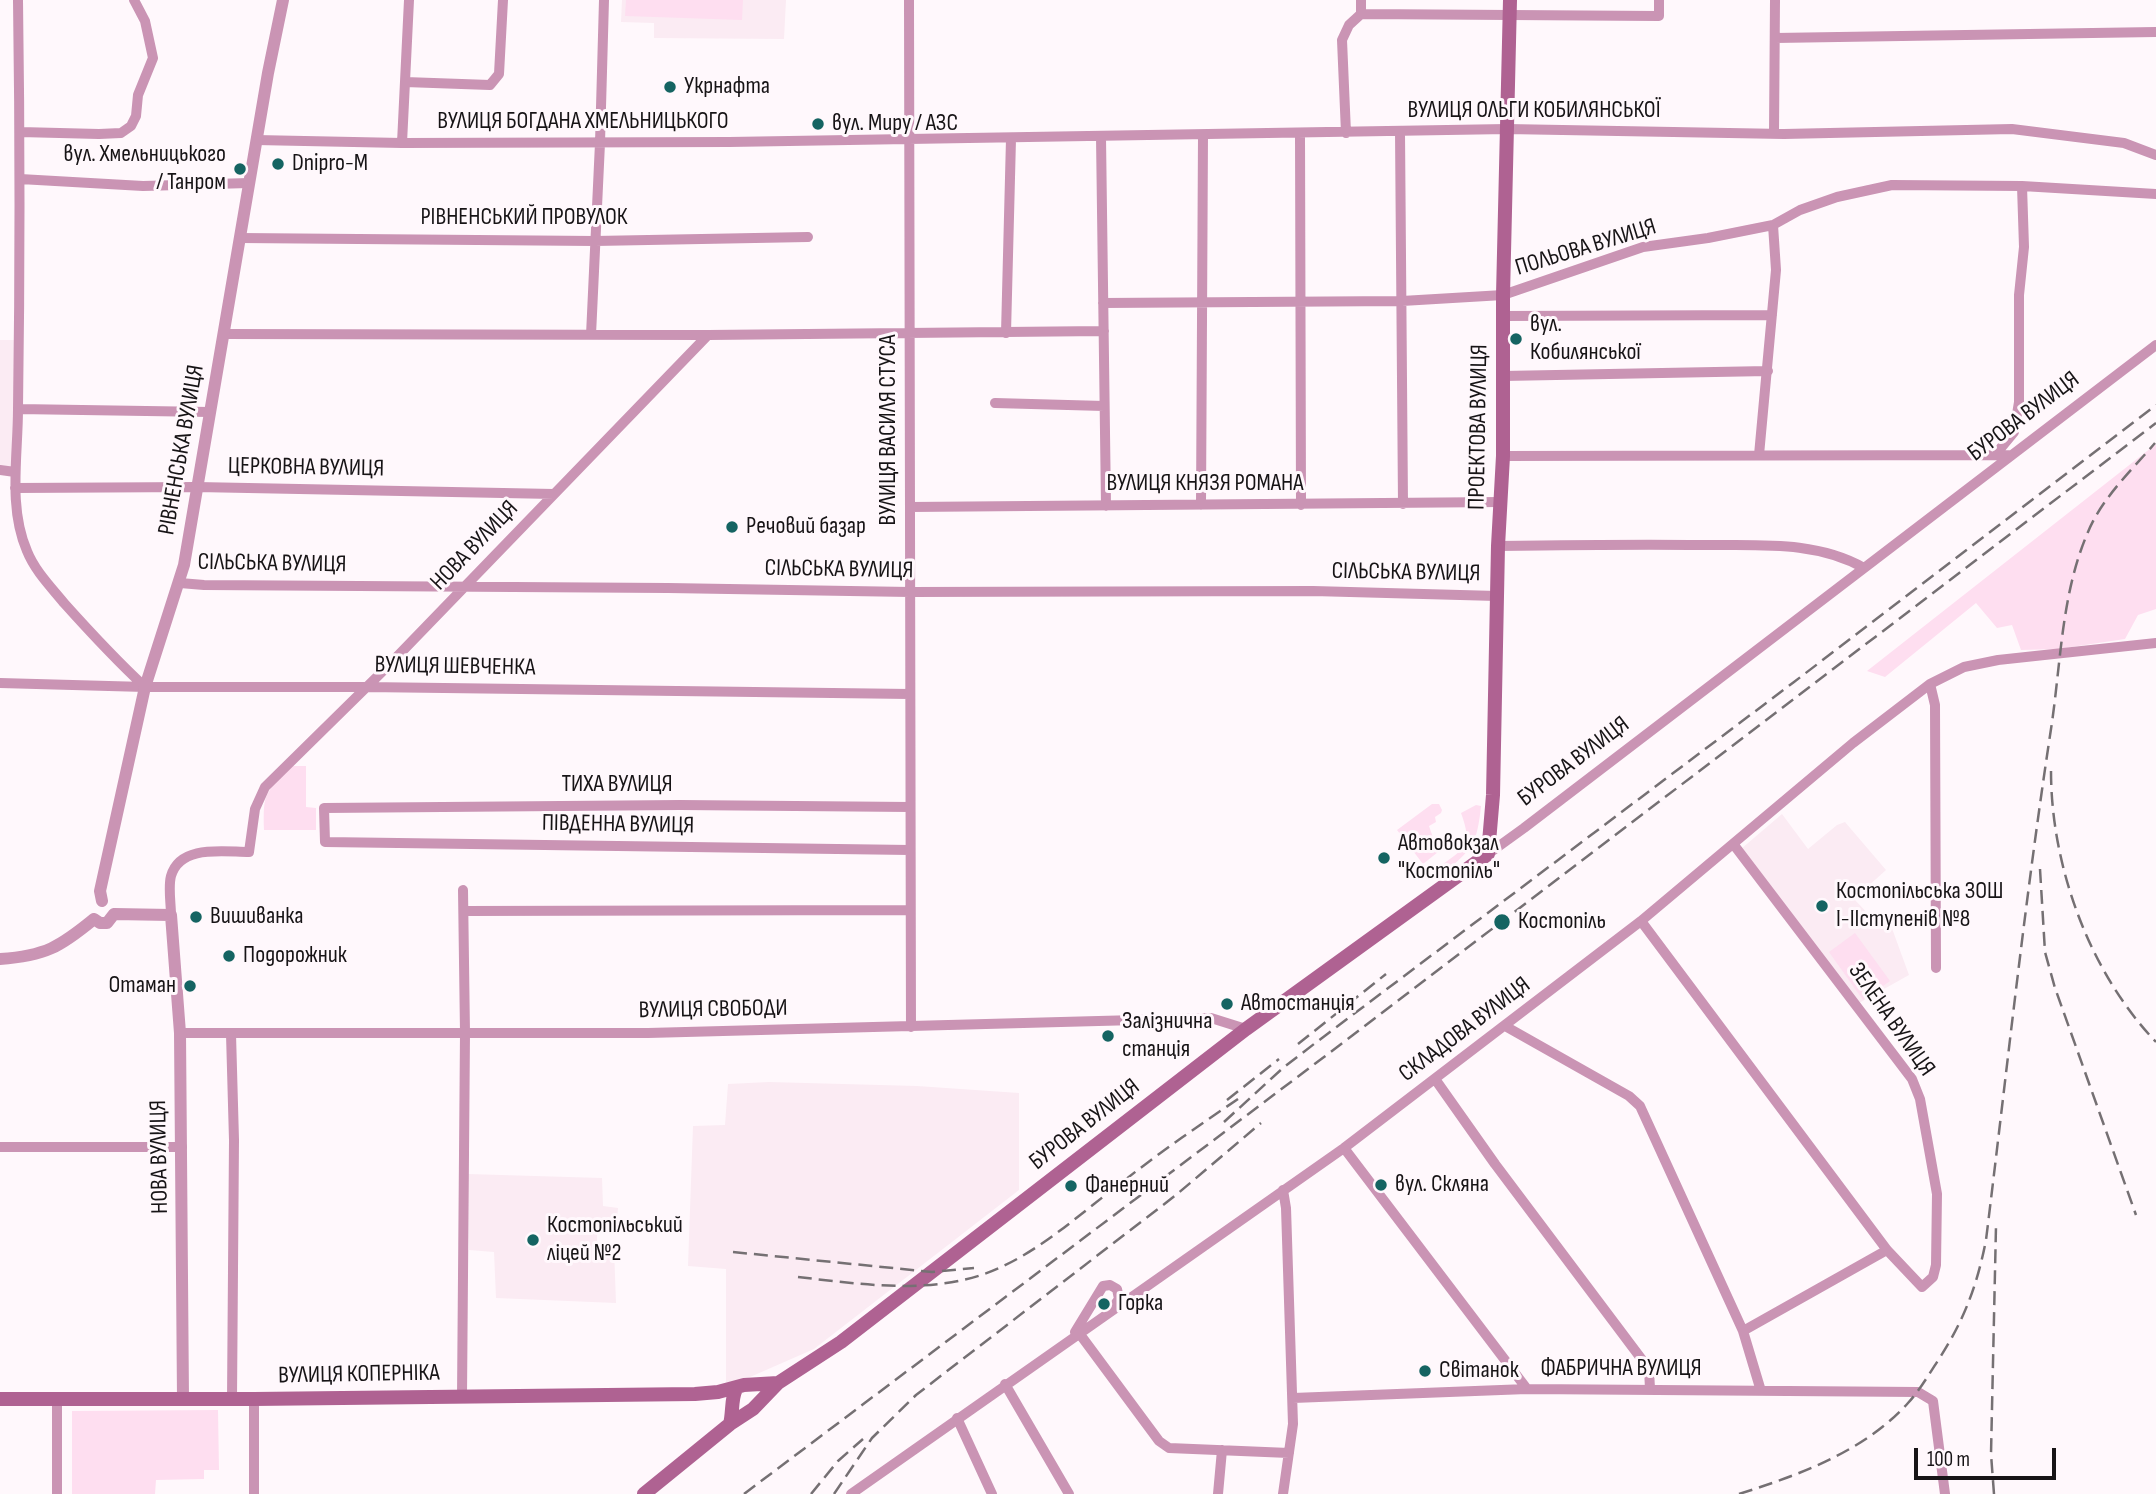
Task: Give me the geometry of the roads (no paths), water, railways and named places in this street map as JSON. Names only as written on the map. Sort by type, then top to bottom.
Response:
[{"type":"main road","name":"ПРОЕКТОВА ВУЛИЦЯ","points":[[1488,854],[1493,795],[1498,546],[1503,456],[1503,295],[1510,0]]},
{"type":"main road","name":"БУРОВА ВУЛИЦЯ","points":[[778,1382],[841,1342],[1246,1029],[1488,854]]},
{"type":"main road","name":"ВУЛИЦЯ КОПЕРНІКА","points":[[0,1399],[254,1399],[718,1392],[738,1395],[778,1382]]},
{"type":"main road","points":[[644,1494],[753,1408],[778,1382]]},
{"type":"main road","points":[[738,1395],[758,1393],[753,1408]]},
{"type":"main road","points":[[738,1395],[741,1410],[753,1408]]},
{"type":"main road","points":[[730,1424],[738,1395]]},
{"type":"street","points":[[18,0],[20,179],[15,488],[19,521],[27,551],[43,579],[107,652],[145,687]]},
{"type":"street","points":[[20,132],[99,134],[121,132],[131,126],[136,117],[138,95],[153,58],[145,21],[134,0]]},
{"type":"street","name":"РІВНЕНСЬКА ВУЛИЦЯ","points":[[102,901],[100,891],[145,687],[180,583],[283,0]]},
{"type":"street","points":[[402,143],[409,0]]},
{"type":"street","points":[[405,82],[490,85],[499,74],[503,0]]},
{"type":"street","points":[[591,335],[604,0]]},
{"type":"street","name":"ВУЛИЦЯ ВАСИЛЯ СТУСА","points":[[909,0],[911,1027]]},
{"type":"street","points":[[1361,0],[1361,14]]},
{"type":"street","points":[[1346,133],[1342,40],[1349,25],[1361,14],[1659,16],[1659,0]]},
{"type":"street","points":[[1774,134],[1775,0]]},
{"type":"street","points":[[1774,38],[2156,32]]},
{"type":"street","name":"ВУЛИЦЯ ОЛЬГИ КОБИЛЯНСЬКОЇ","points":[[909,140],[1507,129],[1774,134],[2012,128],[2124,143],[2156,155]]},
{"type":"street","points":[[1400,132],[1403,504]]},
{"type":"street","points":[[1300,133],[1301,505]]},
{"type":"street","points":[[1202,506],[1203,135]]},
{"type":"street","points":[[1101,137],[1106,506]]},
{"type":"street","points":[[1006,332],[1011,139]]},
{"type":"street","name":"ВУЛИЦЯ БОГДАНА ХМЕЛЬНИЦЬКОГО","points":[[256,141],[600,143],[909,140]]},
{"type":"street","points":[[20,179],[143,186],[249,183]]},
{"type":"street","name":"ПОЛЬОВА ВУЛИЦЯ","points":[[1103,303],[1402,301],[1503,295],[1643,247],[1773,225],[1800,210],[1837,197],[1892,185],[2022,186],[2156,194]]},
{"type":"street","points":[[1995,455],[2014,432],[2019,402],[2019,295],[2024,247],[2022,186]]},
{"type":"street","points":[[1759,455],[1776,270],[1773,225]]},
{"type":"street","name":"РІВНЕНСЬКИЙ ПРОВУЛОК","points":[[240,238],[595,240],[808,237]]},
{"type":"street","points":[[1503,316],[1772,315]]},
{"type":"street","points":[[223,334],[708,335],[1104,331]]},
{"type":"street","name":"НОВА ВУЛИЦЯ","points":[[183,1399],[180,1033],[171,915],[171,876],[180,862],[196,852],[250,852],[255,808],[265,787],[465,586],[708,335]]},
{"type":"street","name":"БУРОВА ВУЛИЦЯ","points":[[1488,854],[2156,345]]},
{"type":"street","points":[[1503,376],[1768,371]]},
{"type":"street","points":[[995,402],[1104,406]]},
{"type":"street","points":[[18,409],[210,412]]},
{"type":"street","points":[[1503,456],[2012,454]]},
{"type":"street","points":[[0,470],[15,472]]},
{"type":"street","name":"ЦЕРКОВНА ВУЛИЦЯ","points":[[15,488],[197,487],[554,494]]},
{"type":"street","name":"ВУЛИЦЯ КНЯЗЯ РОМАНА","points":[[910,508],[1501,502]]},
{"type":"street","points":[[1498,546],[1799,546],[1844,556],[1864,568]]},
{"type":"street","name":"СІЛЬСЬКА ВУЛИЦЯ","points":[[180,583],[217,586],[465,586],[910,592],[1313,591],[1497,596]]},
{"type":"street","name":"СКЛАДОВА ВУЛИЦЯ","points":[[851,1494],[1344,1148],[1641,921],[1853,743],[1930,684],[1964,667],[1998,660],[2156,643]]},
{"type":"street","name":"ВУЛИЦЯ ШЕВЧЕНКА","points":[[0,683],[910,695]]},
{"type":"street","points":[[1930,684],[1935,705],[1936,968]]},
{"type":"street","name":"ТИХА ВУЛИЦЯ","points":[[325,842],[324,808],[680,805],[910,807]]},
{"type":"street","name":"ПІВДЕННА ВУЛИЦЯ","points":[[325,842],[910,850]]},
{"type":"street","name":"ЗЕЛЕНА ВУЛИЦЯ","points":[[1734,845],[1912,1079],[1920,1099],[1937,1194],[1936,1265],[1933,1277],[1922,1287],[1887,1250]]},
{"type":"street","points":[[462,1396],[465,1033],[463,890]]},
{"type":"street","points":[[102,901],[112,905],[114,914],[107,923],[100,923],[94,919],[92,908],[102,901]]},
{"type":"street","points":[[464,911],[910,910]]},
{"type":"street","points":[[114,914],[171,915]]},
{"type":"street","points":[[0,959],[30,957],[56,947],[94,919]]},
{"type":"street","points":[[1641,921],[1887,1250],[1744,1331]]},
{"type":"street","name":"ВУЛИЦЯ СВОБОДИ","points":[[180,1033],[648,1033],[1211,1018],[1246,1029]]},
{"type":"street","points":[[1505,1026],[1629,1096],[1640,1106],[1744,1331],[1761,1391]]},
{"type":"street","points":[[230,1034],[234,1140],[232,1399]]},
{"type":"street","points":[[1435,1079],[1495,1164],[1649,1369],[1650,1390]]},
{"type":"street","points":[[0,1147],[182,1147]]},
{"type":"street","points":[[1344,1148],[1527,1389]]},
{"type":"street","points":[[1283,1190],[1286,1208],[1293,1398],[1293,1423],[1283,1494]]},
{"type":"street","points":[[1108,1312],[1120,1295],[1117,1289],[1110,1285],[1103,1286],[1098,1291],[1076,1335],[1159,1441],[1168,1448],[1289,1453]]},
{"type":"street","points":[[1005,1384],[1069,1494]]},
{"type":"street","name":"ФАБРИЧНА ВУЛИЦЯ","points":[[1293,1398],[1527,1389],[1907,1390],[1918,1392],[1933,1401],[1945,1494]]},
{"type":"street","points":[[57,1399],[57,1494]]},
{"type":"street","points":[[254,1399],[254,1494]]},
{"type":"street","points":[[957,1419],[992,1494]]},
{"type":"street","points":[[1218,1494],[1222,1450]]},
{"type":"railway","points":[[1224,1122],[1284,1067],[2156,405]]},
{"type":"railway","points":[[744,1494],[1324,1057],[2156,423]]},
{"type":"railway","points":[[1739,1494],[1808,1470],[1851,1448],[1891,1420],[1924,1382],[1948,1345],[1968,1302],[1986,1240],[2033,857],[2072,580],[2088,532],[2101,508],[2155,443]]},
{"type":"railway","points":[[2051,771],[2058,844],[2079,917],[2112,984],[2156,1042]]},
{"type":"railway","points":[[2040,869],[2045,952],[2055,988],[2136,1215]]},
{"type":"railway","points":[[1298,1044],[1386,974]]},
{"type":"railway","points":[[1227,1100],[1279,1059]]},
{"type":"railway","points":[[798,1277],[901,1286],[943,1284],[985,1274],[1047,1240],[1150,1161],[1238,1099]]},
{"type":"railway","points":[[834,1494],[872,1438],[916,1395],[1176,1195],[1261,1123]]},
{"type":"railway","points":[[1994,1494],[1991,1454],[1996,1226]]},
{"type":"railway","points":[[733,1252],[932,1272],[974,1268]]},
{"type":"railway","points":[[811,1494],[838,1461],[863,1439]]},
{"type":"place","name":"Укрнафта","points":[[670,87]]},
{"type":"place","name":"вул. Миру / АЗС","points":[[818,124]]},
{"type":"place","name":"Dnipro-M","points":[[278,164]]},
{"type":"place","name":"вул. Хмельницького / Танром","points":[[240,169]]},
{"type":"place","name":"вул. Кобилянської","points":[[1516,339]]},
{"type":"place","name":"Речовий базар","points":[[732,527]]},
{"type":"place","name":"Автовокзал \"Костопіль\"","points":[[1384,858]]},
{"type":"place","name":"Костопільська ЗОШ І-ІІступенів №8","points":[[1822,906]]},
{"type":"place","name":"Вишиванка","points":[[196,917]]},
{"type":"place","name":"Костопіль","points":[[1502,922]]},
{"type":"place","name":"Подорожник","points":[[229,956]]},
{"type":"place","name":"Отаман","points":[[190,986]]},
{"type":"place","name":"Автостанція","points":[[1227,1004]]},
{"type":"place","name":"Залізнична станція","points":[[1108,1036]]},
{"type":"place","name":"вул. Скляна","points":[[1381,1185]]},
{"type":"place","name":"Фанерний","points":[[1071,1186]]},
{"type":"place","name":"Костопільський ліцей №2","points":[[533,1240]]},
{"type":"place","name":"Горка","points":[[1104,1304]]},
{"type":"place","name":"Світанок","points":[[1425,1371]]}]
